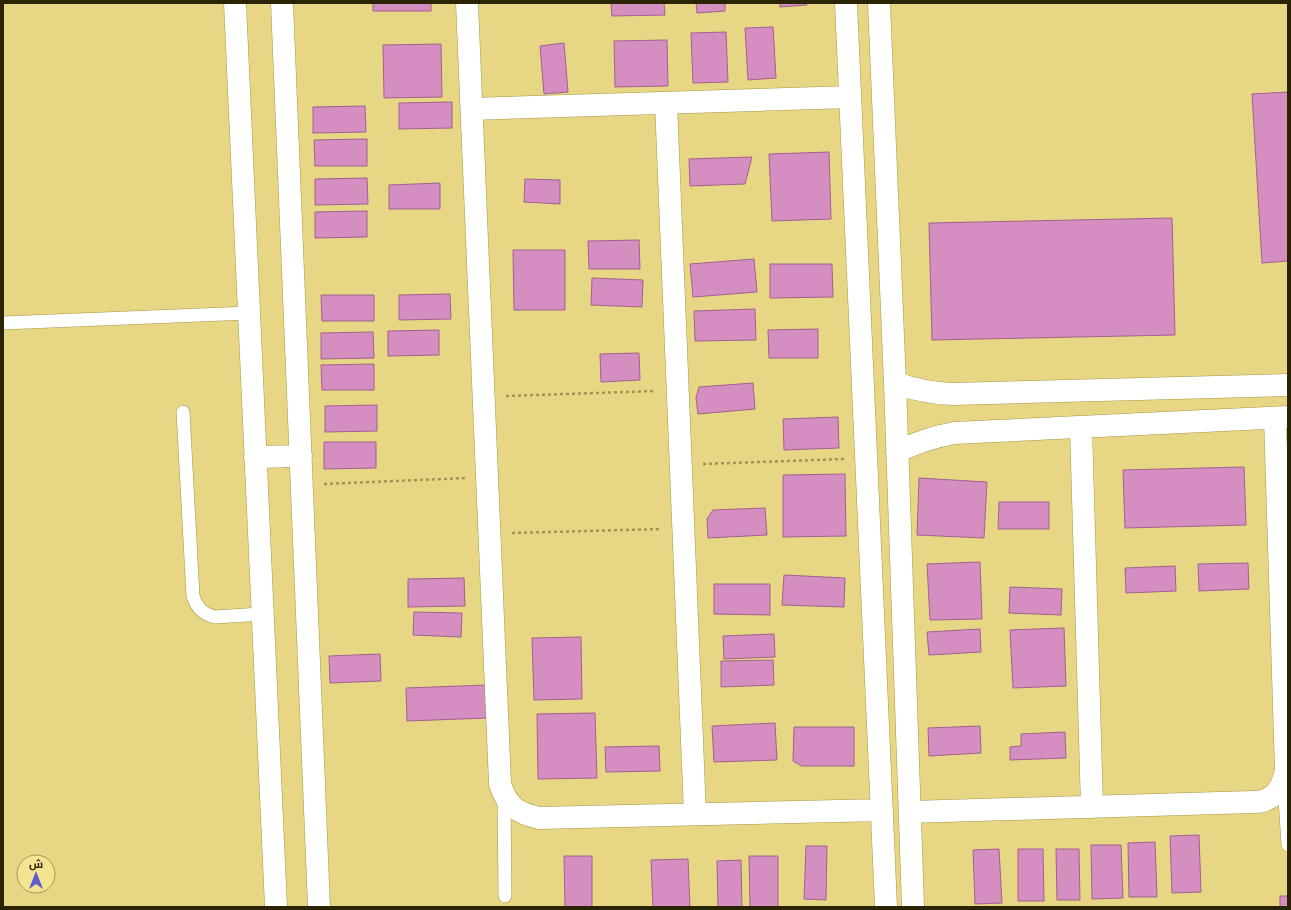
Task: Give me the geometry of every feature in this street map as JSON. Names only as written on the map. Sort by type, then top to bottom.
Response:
[{"type":"street","points":[[235,3],[276,907]]},
{"type":"street","points":[[282,3],[318,907]]},
{"type":"street","points":[[467,3],[500,784],[504,796],[512,807],[524,815],[539,818],[882,810]]},
{"type":"street","points":[[846,3],[886,907]]},
{"type":"street","points":[[879,3],[895,383],[913,907]]},
{"type":"street","points":[[472,109],[850,97]]},
{"type":"street","points":[[666,103],[695,814]]},
{"type":"street","points":[[895,383],[920,391],[952,394],[1288,385]]},
{"type":"street","points":[[897,452],[915,443],[954,433],[1282,418],[1286,770],[1284,783],[1276,793],[1265,800],[1253,802],[910,812]]},
{"type":"street","points":[[1081,427],[1092,807]]},
{"type":"street","points":[[255,457],[301,456]]},
{"type":"lane","points":[[3,323],[249,313]]},
{"type":"lane","points":[[183,412],[193,596],[196,604],[202,611],[215,617],[262,614]]},
{"type":"lane","points":[[1284,783],[1288,845]]},
{"type":"lane","points":[[504,796],[505,896]]},
{"type":"path","points":[[484,396],[678,391]]},
{"type":"path","points":[[681,465],[866,459]]},
{"type":"path","points":[[302,485],[487,477]]},
{"type":"path","points":[[489,534],[683,528]]},
{"type":"building","points":[[373,3],[431,3],[431,11],[373,11]]},
{"type":"building","points":[[611,3],[664,3],[665,15],[612,16]]},
{"type":"building","points":[[696,3],[725,3],[725,11],[697,13]]},
{"type":"building","points":[[780,3],[806,3],[807,5],[780,7]]},
{"type":"building","points":[[773,27],[776,78],[748,80],[745,28]]},
{"type":"building","points":[[726,32],[728,82],[693,83],[691,33]]},
{"type":"building","points":[[667,40],[668,86],[615,87],[614,41]]},
{"type":"building","points":[[564,43],[568,92],[544,94],[540,46]]},
{"type":"building","points":[[441,44],[442,97],[384,98],[383,45]]},
{"type":"building","points":[[1288,92],[1288,261],[1262,263],[1252,94]]},
{"type":"building","points":[[452,102],[452,128],[399,129],[399,103]]},
{"type":"building","points":[[365,106],[366,132],[313,133],[313,107]]},
{"type":"building","points":[[367,139],[367,166],[315,166],[314,140]]},
{"type":"building","points":[[829,152],[831,219],[772,221],[769,154]]},
{"type":"building","points":[[752,157],[745,184],[690,186],[689,159]]},
{"type":"building","points":[[367,178],[368,204],[315,205],[315,179]]},
{"type":"building","points":[[525,179],[560,180],[560,204],[524,202]]},
{"type":"building","points":[[440,183],[440,209],[389,209],[389,185]]},
{"type":"building","points":[[367,211],[367,237],[315,238],[315,212]]},
{"type":"building","points":[[1172,218],[1175,335],[932,340],[929,223]]},
{"type":"building","points":[[639,240],[640,269],[589,269],[588,241]]},
{"type":"building","points":[[513,250],[565,250],[565,310],[514,310]]},
{"type":"building","points":[[754,259],[757,292],[693,297],[690,264]]},
{"type":"building","points":[[770,264],[832,264],[833,297],[770,298]]},
{"type":"building","points":[[592,278],[643,280],[642,307],[591,305]]},
{"type":"building","points":[[450,294],[451,319],[399,320],[399,295]]},
{"type":"building","points":[[321,295],[374,295],[374,321],[322,321]]},
{"type":"building","points":[[755,309],[756,340],[695,341],[694,311]]},
{"type":"building","points":[[818,329],[818,358],[769,358],[768,330]]},
{"type":"building","points":[[439,330],[439,355],[388,356],[388,331]]},
{"type":"building","points":[[373,332],[374,358],[321,359],[321,333]]},
{"type":"building","points":[[639,353],[640,380],[601,382],[600,354]]},
{"type":"building","points":[[374,364],[374,390],[322,390],[321,365]]},
{"type":"building","points":[[753,383],[755,409],[698,414],[696,398],[699,387]]},
{"type":"building","points":[[377,405],[377,431],[325,432],[325,406]]},
{"type":"building","points":[[838,417],[839,448],[784,450],[783,419]]},
{"type":"building","points":[[324,442],[376,442],[376,468],[324,469]]},
{"type":"building","points":[[1244,467],[1246,525],[1125,528],[1123,470]]},
{"type":"building","points":[[845,474],[846,536],[783,537],[783,475]]},
{"type":"building","points":[[919,478],[987,482],[984,538],[917,535]]},
{"type":"building","points":[[999,502],[1049,502],[1049,529],[998,529]]},
{"type":"building","points":[[765,508],[767,535],[708,538],[707,519],[713,510]]},
{"type":"building","points":[[980,562],[982,619],[930,620],[927,564]]},
{"type":"building","points":[[1248,563],[1249,589],[1199,591],[1198,564]]},
{"type":"building","points":[[1175,566],[1176,591],[1126,593],[1125,568]]},
{"type":"building","points":[[784,575],[845,578],[844,607],[782,605]]},
{"type":"building","points":[[464,578],[465,606],[408,607],[408,579]]},
{"type":"building","points":[[714,584],[770,584],[770,615],[714,614]]},
{"type":"building","points":[[1010,587],[1062,589],[1061,615],[1009,613]]},
{"type":"building","points":[[414,612],[462,613],[461,637],[413,635]]},
{"type":"building","points":[[1064,628],[1066,686],[1013,688],[1010,630]]},
{"type":"building","points":[[980,629],[981,652],[929,655],[927,632]]},
{"type":"building","points":[[774,634],[775,657],[724,659],[723,636]]},
{"type":"building","points":[[581,637],[582,699],[534,700],[532,638]]},
{"type":"building","points":[[380,654],[381,681],[330,683],[329,656]]},
{"type":"building","points":[[773,660],[774,685],[721,687],[721,661]]},
{"type":"building","points":[[487,685],[488,718],[407,721],[406,688]]},
{"type":"building","points":[[595,713],[597,778],[538,779],[537,714]]},
{"type":"building","points":[[775,723],[777,760],[714,762],[712,726]]},
{"type":"building","points":[[980,726],[981,753],[929,756],[928,728]]},
{"type":"building","points":[[794,727],[854,727],[854,766],[802,766],[793,761]]},
{"type":"building","points":[[1065,732],[1066,758],[1010,760],[1010,747],[1021,746],[1021,734]]},
{"type":"building","points":[[659,746],[660,771],[606,772],[605,747]]},
{"type":"building","points":[[1199,835],[1201,892],[1172,893],[1170,836]]},
{"type":"building","points":[[1155,842],[1157,897],[1129,897],[1128,843]]},
{"type":"building","points":[[1091,845],[1121,845],[1123,898],[1092,899]]},
{"type":"building","points":[[806,846],[827,846],[826,900],[804,899]]},
{"type":"building","points":[[999,849],[1002,903],[975,904],[973,850]]},
{"type":"building","points":[[1018,849],[1043,849],[1044,901],[1018,901]]},
{"type":"building","points":[[1056,849],[1079,849],[1080,900],[1057,900]]},
{"type":"building","points":[[564,856],[592,856],[592,907],[565,907]]},
{"type":"building","points":[[749,856],[778,856],[778,907],[750,907]]},
{"type":"building","points":[[688,859],[690,907],[653,907],[651,860]]},
{"type":"building","points":[[741,860],[742,907],[718,907],[717,861]]},
{"type":"building","points":[[1280,896],[1288,896],[1288,907],[1280,907]]}]
